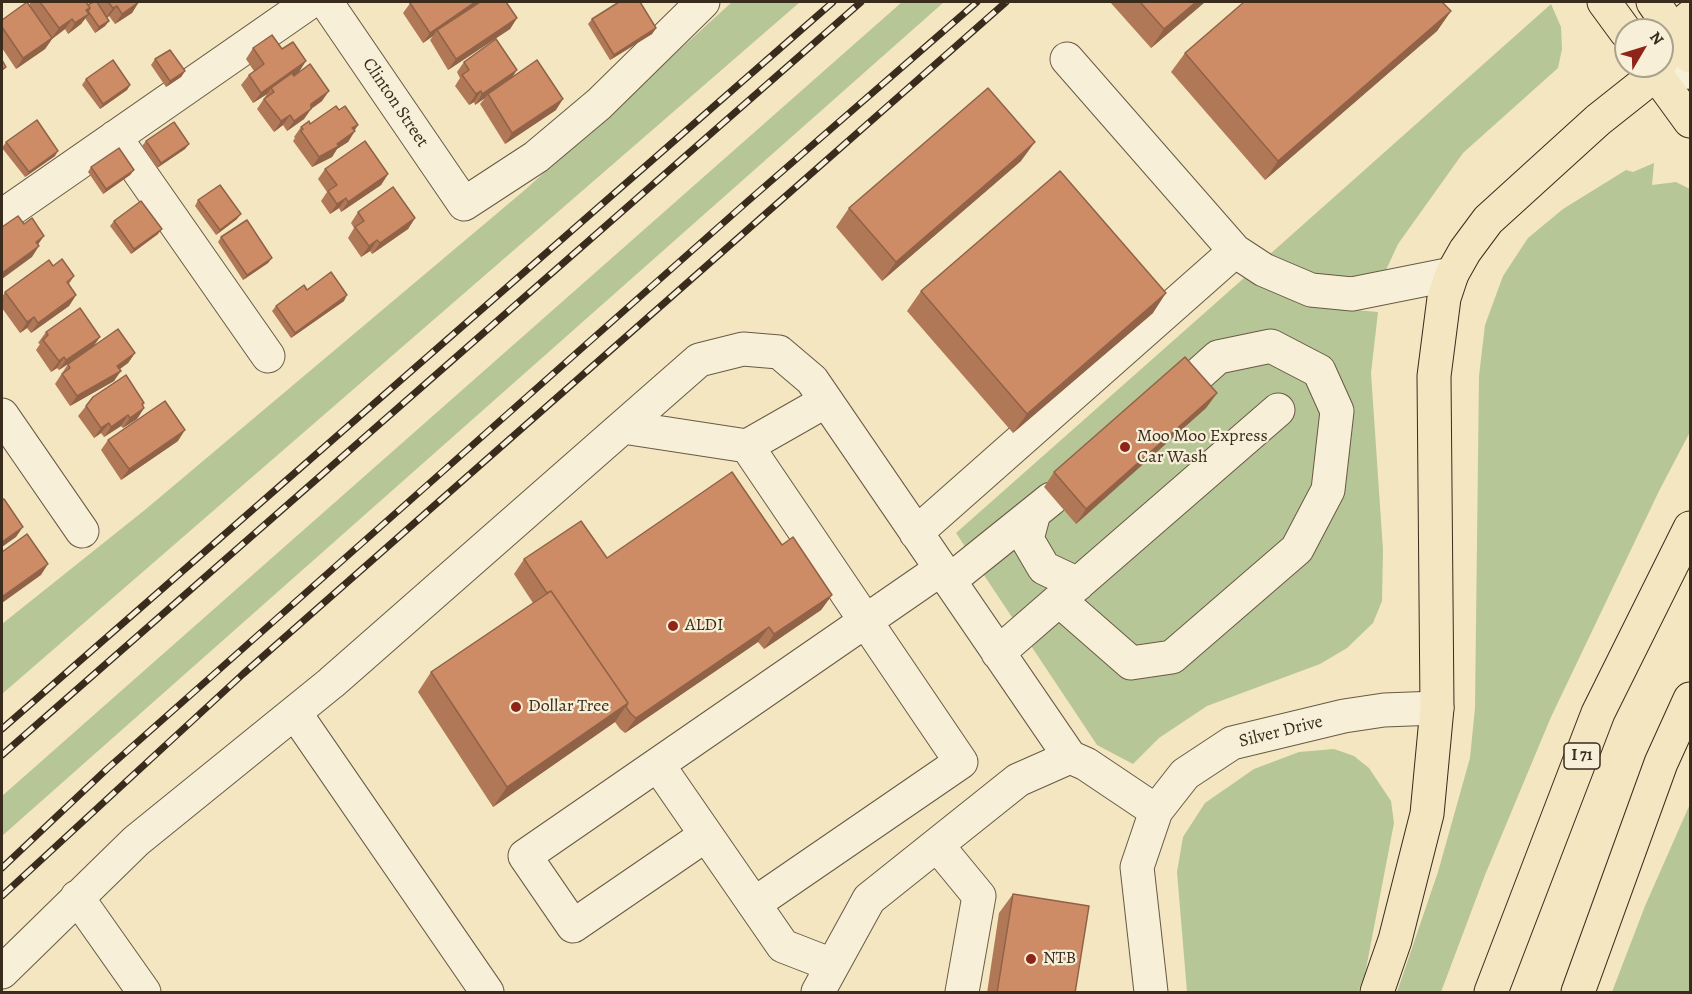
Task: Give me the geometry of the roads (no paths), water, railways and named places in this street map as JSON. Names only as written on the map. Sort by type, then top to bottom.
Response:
[{"type":"main road","points":[[1604,2],[1616,18]]},
{"type":"main road","points":[[1653,2],[1658,18]]},
{"type":"main road","points":[[1674,69],[1690,121]]},
{"type":"main road","points":[[1377,993],[1395,940],[1426,814],[1437,708],[1434,376],[1444,298],[1452,274],[1488,220],[1643,78]]},
{"type":"main road","name":"I 71","points":[[1491,993],[1598,713],[1690,528]]},
{"type":"main road","points":[[1578,993],[1661,763],[1690,699]]},
{"type":"street","points":[[2,216],[310,2]]},
{"type":"street","name":"Clinton Street","points":[[326,2],[464,204],[536,157],[599,104],[684,9]]},
{"type":"street","points":[[1067,58],[1235,251],[1264,270],[1311,291],[1352,294],[1452,274]]},
{"type":"street","points":[[1674,58],[1690,72]]},
{"type":"street","points":[[116,137],[268,356]]},
{"type":"street","points":[[916,533],[1235,251]]},
{"type":"street","points":[[706,835],[573,926],[525,856],[865,621],[945,575],[1042,506],[1027,539],[1044,568],[1069,592],[1131,663],[1172,657],[1297,549],[1328,490],[1336,411],[1319,371],[1271,346],[1218,357],[1189,383]]},
{"type":"street","points":[[2,972],[136,841],[295,713],[699,360],[743,349],[779,352],[812,380],[1070,757],[1086,764],[1156,812]]},
{"type":"street","points":[[623,427],[747,446],[826,401]]},
{"type":"street","points":[[998,653],[1278,410]]},
{"type":"street","points":[[2,416],[82,531]]},
{"type":"street","points":[[747,446],[961,762],[754,904]]},
{"type":"street","name":"Silver Drive","points":[[1151,993],[1137,867],[1156,812],[1185,774],[1232,743],[1344,716],[1384,710],[1437,708]]},
{"type":"street","points":[[295,713],[487,993]]},
{"type":"street","points":[[658,765],[783,946],[825,979],[869,899],[1018,780],[1070,757]]},
{"type":"street","points":[[937,845],[979,896],[1011,901]]},
{"type":"street","points":[[962,993],[979,896]]},
{"type":"street","points":[[77,897],[135,987]]},
{"type":"railway","points":[[2,729],[833,2]]},
{"type":"railway","points":[[2,755],[861,2]]},
{"type":"railway","points":[[2,868],[108,768],[748,201],[977,2]]},
{"type":"railway","points":[[2,896],[243,674],[1006,2]]},
{"type":"place","name":"Moo Moo Express Car Wash","points":[[1125,447]]},
{"type":"place","name":"ALDI","points":[[673,626]]},
{"type":"place","name":"Dollar Tree","points":[[516,707]]},
{"type":"place","name":"NTB","points":[[1031,959]]}]
